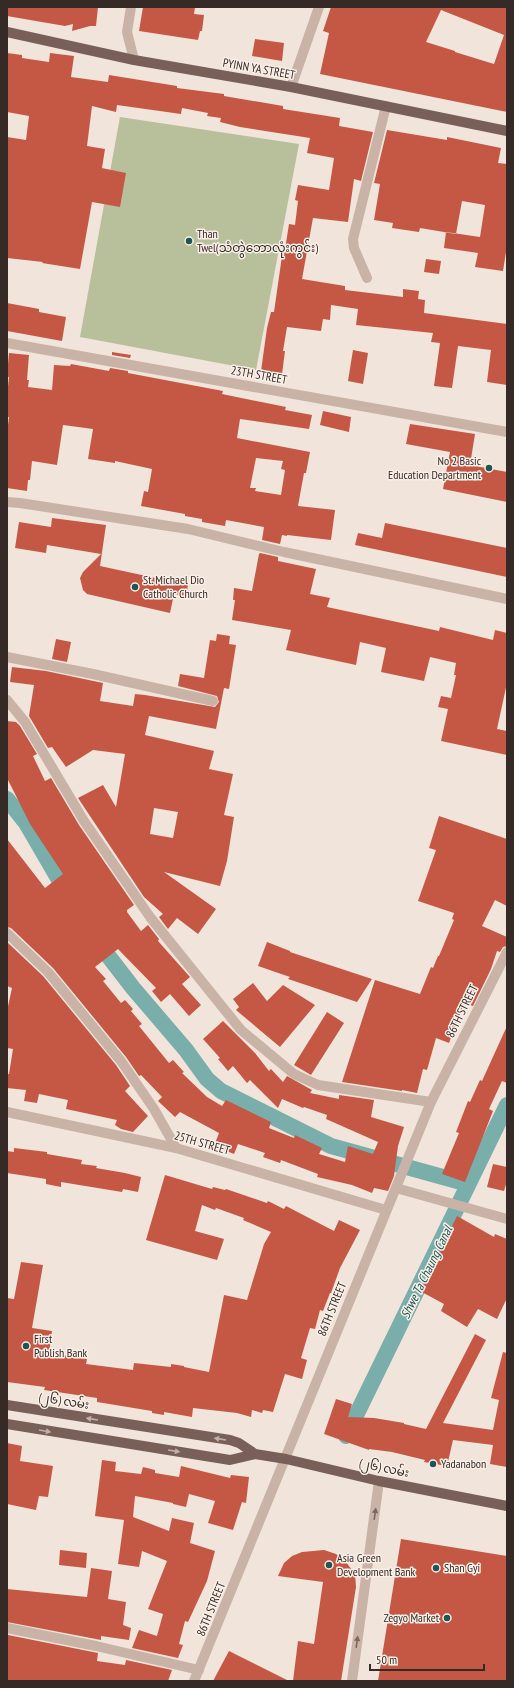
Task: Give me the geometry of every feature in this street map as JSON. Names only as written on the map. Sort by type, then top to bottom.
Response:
[{"type":"main road","name":"PYINN YA STREET","points":[[7,32],[134,60],[291,87],[507,131]]},
{"type":"main road","name":"(၂၆) လမ်း","points":[[7,1405],[230,1440],[239,1442],[256,1454]]},
{"type":"main road","name":"(၂၆) လမ်း","points":[[7,1424],[230,1460],[256,1454],[286,1459],[379,1481],[507,1506]]},
{"type":"street","points":[[131,7],[127,32],[134,60]]},
{"type":"street","points":[[291,87],[319,7]]},
{"type":"street","points":[[367,278],[354,248],[353,239],[386,106]]},
{"type":"street","name":"23TH STREET","points":[[7,343],[507,432]]},
{"type":"street","points":[[7,502],[188,529],[284,552],[507,599]]},
{"type":"street","points":[[7,657],[127,681],[213,701]]},
{"type":"street","points":[[7,700],[25,722],[84,821],[150,917],[241,1030],[294,1074],[306,1080],[318,1084],[431,1102]]},
{"type":"street","points":[[7,933],[48,972],[121,1061],[154,1109],[176,1148]]},
{"type":"street","name":"86TH STREET","points":[[194,1681],[431,1102],[507,952]]},
{"type":"street","name":"25TH STREET","points":[[7,1112],[176,1148],[386,1210]]},
{"type":"street","points":[[396,1188],[507,1219]]},
{"type":"street","points":[[352,1681],[379,1481]]},
{"type":"street","points":[[7,1628],[96,1646],[199,1670]]},
{"type":"green space","name":"Than Twel(သံတွဲဘောလုံးကွင်း)","points":[[120,117],[299,144],[256,370],[80,337]]},
{"type":"building","points":[[7,7],[98,7],[96,26],[90,26],[72,31],[73,24],[65,26],[7,16]]},
{"type":"building","points":[[143,7],[195,7],[194,14],[204,15],[202,31],[200,31],[198,40],[139,31]]},
{"type":"building","points":[[331,7],[507,7],[507,112],[320,74],[329,33],[323,31]],"holes":[[[441,10],[504,35],[494,64],[426,42]]]},
{"type":"building","points":[[255,39],[284,43],[282,61],[252,56]]},
{"type":"building","points":[[7,53],[22,55],[22,58],[49,62],[50,53],[74,56],[71,77],[108,82],[109,75],[177,86],[177,88],[224,94],[224,96],[283,106],[283,109],[340,118],[339,126],[373,132],[361,181],[354,179],[348,222],[313,218],[302,279],[345,286],[345,290],[403,297],[403,289],[419,291],[418,299],[425,300],[424,313],[507,324],[507,385],[487,382],[491,350],[458,346],[452,388],[434,386],[440,343],[431,342],[433,333],[356,325],[358,309],[331,305],[330,320],[323,319],[321,331],[287,327],[283,351],[285,351],[282,374],[261,371],[267,328],[271,312],[274,312],[282,256],[284,256],[289,224],[295,225],[298,201],[295,200],[298,185],[329,190],[334,158],[307,153],[310,138],[240,127],[220,122],[221,118],[207,116],[208,113],[182,108],[181,114],[117,105],[116,112],[92,106],[87,146],[105,149],[102,168],[126,173],[120,207],[92,202],[80,269],[42,263],[43,262],[7,258],[7,137],[26,140],[29,116],[7,112]]},
{"type":"building","points":[[387,130],[447,140],[447,137],[501,148],[498,163],[507,164],[507,246],[503,271],[475,267],[478,253],[444,248],[446,232],[420,228],[419,232],[392,228],[393,223],[374,220],[380,184],[374,183]],"holes":[[[462,201],[485,205],[480,237],[456,233]]]},
{"type":"building","points":[[426,259],[441,261],[439,274],[424,272]]},
{"type":"building","points":[[7,303],[39,309],[39,312],[66,317],[62,341],[7,331]]},
{"type":"building","points":[[353,350],[368,353],[363,384],[348,381]]},
{"type":"building","points":[[112,352],[131,355],[130,358],[112,355]]},
{"type":"building","points":[[9,353],[29,355],[27,380],[29,380],[28,387],[52,390],[54,365],[70,366],[71,364],[109,371],[110,368],[128,371],[128,373],[223,391],[222,394],[286,407],[285,410],[312,415],[309,429],[240,419],[237,438],[310,452],[306,473],[304,473],[298,506],[335,510],[331,540],[282,535],[280,544],[262,540],[264,527],[226,520],[225,526],[202,522],[202,519],[185,516],[185,514],[141,506],[144,491],[148,492],[152,469],[115,461],[115,463],[88,459],[93,429],[63,425],[57,465],[32,461],[27,491],[7,488],[7,433],[9,417],[7,417],[7,396],[9,377],[7,377]],"holes":[[[256,458],[283,461],[281,469],[285,470],[281,495],[255,491],[256,488],[250,488]]]},
{"type":"building","points":[[323,411],[351,417],[349,432],[320,425]]},
{"type":"building","points":[[410,424],[475,434],[470,465],[507,472],[507,502],[443,489],[450,452],[406,444]]},
{"type":"building","points":[[52,518],[106,525],[100,566],[188,585],[186,596],[174,594],[170,613],[87,594],[83,590],[80,578],[83,572],[101,554],[47,545],[46,553],[15,548],[19,522],[51,527]]},
{"type":"building","points":[[385,523],[507,548],[507,577],[355,545],[358,533],[382,538]]},
{"type":"building","points":[[260,553],[278,557],[278,561],[316,569],[310,594],[330,598],[327,607],[439,631],[440,627],[493,640],[495,630],[507,633],[507,683],[497,729],[507,731],[507,755],[441,741],[448,709],[438,707],[441,696],[451,698],[456,675],[454,675],[456,663],[430,657],[424,681],[381,672],[386,648],[360,642],[356,665],[286,650],[291,630],[232,620],[235,600],[233,600],[234,588],[252,591]]},
{"type":"building","points":[[217,634],[230,636],[229,644],[236,645],[229,689],[224,688],[216,729],[149,716],[145,735],[214,751],[209,769],[233,774],[224,815],[234,817],[227,861],[220,886],[164,872],[216,909],[198,934],[177,918],[168,929],[159,917],[163,914],[144,897],[78,798],[103,785],[116,807],[125,754],[93,750],[66,767],[52,747],[48,748],[29,716],[34,685],[10,682],[12,667],[46,671],[103,683],[100,701],[133,706],[135,694],[215,707],[219,702],[217,696],[178,686],[180,674],[204,678],[210,640],[216,641]],"holes":[[[154,808],[178,812],[173,838],[150,834]]]},
{"type":"building","points":[[56,639],[71,642],[67,662],[52,659]]},
{"type":"building","points":[[7,721],[16,722],[20,726],[37,754],[33,756],[45,781],[51,778],[79,825],[134,905],[127,910],[127,912],[141,931],[148,925],[159,939],[158,941],[190,977],[182,984],[201,1005],[189,1016],[170,994],[161,1002],[152,991],[156,988],[118,949],[95,967],[106,979],[103,981],[121,1003],[125,1000],[133,1009],[131,1011],[142,1024],[139,1026],[169,1063],[173,1060],[184,1072],[182,1073],[207,1097],[222,1106],[226,1100],[271,1122],[269,1128],[294,1138],[295,1135],[322,1148],[319,1154],[345,1162],[348,1146],[373,1154],[378,1142],[326,1119],[327,1115],[304,1107],[303,1108],[282,1099],[278,1108],[250,1080],[247,1083],[233,1066],[228,1071],[218,1059],[220,1058],[203,1039],[223,1021],[255,1053],[269,1071],[271,1069],[283,1082],[287,1076],[312,1090],[310,1093],[339,1099],[339,1095],[374,1100],[371,1117],[404,1127],[398,1146],[394,1176],[388,1191],[374,1188],[372,1193],[352,1185],[317,1177],[318,1174],[281,1160],[280,1163],[263,1157],[265,1153],[238,1144],[234,1154],[214,1146],[219,1133],[180,1112],[175,1117],[158,1101],[162,1097],[141,1075],[139,1076],[126,1057],[53,968],[11,928],[7,927],[7,839],[45,888],[63,874],[30,824],[7,778]]},
{"type":"building","points":[[439,816],[507,839],[507,906],[495,900],[482,926],[507,937],[507,946],[503,947],[500,952],[497,951],[491,969],[473,1006],[464,1003],[449,1043],[436,1038],[427,1070],[423,1069],[417,1093],[342,1082],[375,980],[420,994],[431,967],[433,968],[439,956],[454,920],[452,919],[454,913],[418,901],[436,850],[429,848]]},
{"type":"building","points":[[7,942],[43,976],[116,1065],[130,1086],[125,1091],[148,1116],[133,1132],[121,1129],[115,1125],[117,1120],[66,1109],[68,1100],[39,1094],[37,1103],[24,1101],[26,1090],[7,1088],[7,1074],[9,1074],[13,1049],[7,1048],[7,1011],[12,988],[7,986]]},
{"type":"building","points":[[267,942],[290,952],[372,979],[357,1002],[288,979],[290,977],[258,966]]},
{"type":"building","points":[[253,983],[267,1001],[283,985],[315,1005],[280,1047],[236,1010],[239,1007],[233,999]]},
{"type":"building","points":[[327,1012],[344,1023],[311,1075],[294,1065]]},
{"type":"building","points":[[507,1026],[507,1083],[502,1081],[489,1109],[493,1111],[465,1182],[442,1174],[459,1133],[456,1132],[468,1101],[470,1102],[480,1080],[482,1081]]},
{"type":"building","points":[[14,1148],[47,1152],[47,1154],[82,1160],[81,1164],[97,1166],[96,1168],[141,1177],[138,1192],[123,1189],[122,1192],[61,1182],[61,1187],[46,1184],[46,1179],[7,1173],[7,1151],[14,1152]]},
{"type":"building","points":[[493,1164],[507,1167],[507,1181],[504,1191],[487,1187]]},
{"type":"building","points":[[165,1175],[212,1189],[213,1187],[226,1189],[267,1203],[268,1201],[284,1209],[286,1206],[334,1231],[339,1220],[360,1230],[340,1268],[323,1311],[320,1310],[315,1329],[310,1328],[301,1358],[307,1360],[302,1379],[285,1374],[273,1412],[263,1410],[262,1413],[252,1410],[251,1417],[237,1413],[193,1408],[192,1417],[164,1412],[164,1415],[152,1413],[152,1411],[97,1402],[97,1398],[44,1390],[45,1387],[7,1382],[7,1298],[14,1299],[21,1262],[43,1265],[32,1328],[52,1331],[49,1353],[87,1359],[86,1364],[133,1370],[134,1363],[171,1367],[171,1364],[209,1372],[224,1295],[247,1300],[264,1244],[271,1232],[243,1220],[244,1218],[216,1208],[215,1210],[202,1205],[195,1231],[224,1239],[217,1260],[146,1240]]},
{"type":"building","points":[[457,1216],[494,1237],[495,1234],[507,1239],[507,1298],[497,1319],[478,1309],[467,1327],[441,1311],[444,1304],[420,1291]]},
{"type":"building","points":[[475,1334],[486,1340],[443,1423],[493,1430],[499,1400],[491,1398],[503,1352],[507,1353],[507,1467],[490,1464],[493,1445],[453,1440],[447,1466],[424,1462],[425,1460],[392,1452],[369,1450],[324,1434],[336,1399],[352,1404],[348,1417],[374,1418],[404,1423],[426,1429]]},
{"type":"building","points":[[7,1443],[22,1446],[20,1461],[53,1466],[48,1497],[39,1496],[36,1510],[7,1504]]},
{"type":"building","points":[[102,1460],[116,1462],[115,1471],[141,1474],[143,1467],[155,1470],[155,1473],[179,1477],[181,1466],[230,1478],[231,1475],[249,1477],[246,1503],[242,1502],[233,1530],[208,1523],[215,1501],[189,1494],[186,1507],[135,1496],[133,1517],[169,1531],[172,1518],[194,1523],[190,1543],[215,1551],[207,1581],[188,1622],[185,1621],[179,1644],[183,1645],[178,1658],[132,1648],[139,1630],[157,1636],[163,1614],[148,1609],[167,1561],[142,1551],[139,1567],[118,1564],[124,1520],[95,1516]]},
{"type":"building","name":"Zegyo Market","points":[[401,1539],[507,1556],[507,1681],[378,1681]]},
{"type":"building","points":[[60,1550],[87,1553],[86,1568],[59,1565]]},
{"type":"building","points":[[324,1550],[336,1554],[346,1562],[355,1574],[356,1587],[341,1681],[293,1681],[298,1641],[314,1644],[323,1582],[278,1576],[284,1563],[292,1556],[302,1552]]},
{"type":"building","points":[[91,1568],[112,1571],[108,1599],[126,1602],[123,1625],[131,1628],[129,1640],[101,1636],[101,1640],[7,1622],[7,1589],[87,1597]]},
{"type":"building","points":[[8,1635],[98,1653],[97,1661],[125,1665],[126,1660],[172,1670],[168,1681],[7,1681]]},
{"type":"building","points":[[229,1651],[289,1681],[213,1681]]},
{"type":"waterway","points":[[7,799],[26,823],[69,897]]},
{"type":"waterway","points":[[96,940],[133,988],[186,1050],[207,1079],[221,1091],[331,1146],[468,1184]]},
{"type":"waterway","name":"Shwe Ta Chaung Canal","points":[[346,1436],[507,1105]]},
{"type":"place","name":"Than Twel(သံတွဲဘောလုံးကွင်း)","points":[[189,241]]},
{"type":"place","name":"No 2 Basic Education Department","points":[[489,468]]},
{"type":"place","name":"St. Michael Dio Catholic Church","points":[[135,587]]},
{"type":"place","name":"First Publish Bank","points":[[26,1346]]},
{"type":"place","name":"Yadanabon","points":[[433,1464]]},
{"type":"place","name":"Asia Green Development Bank","points":[[329,1565]]},
{"type":"place","name":"Shan Gyi","points":[[436,1568]]},
{"type":"place","name":"Zegyo Market","points":[[447,1618]]}]
